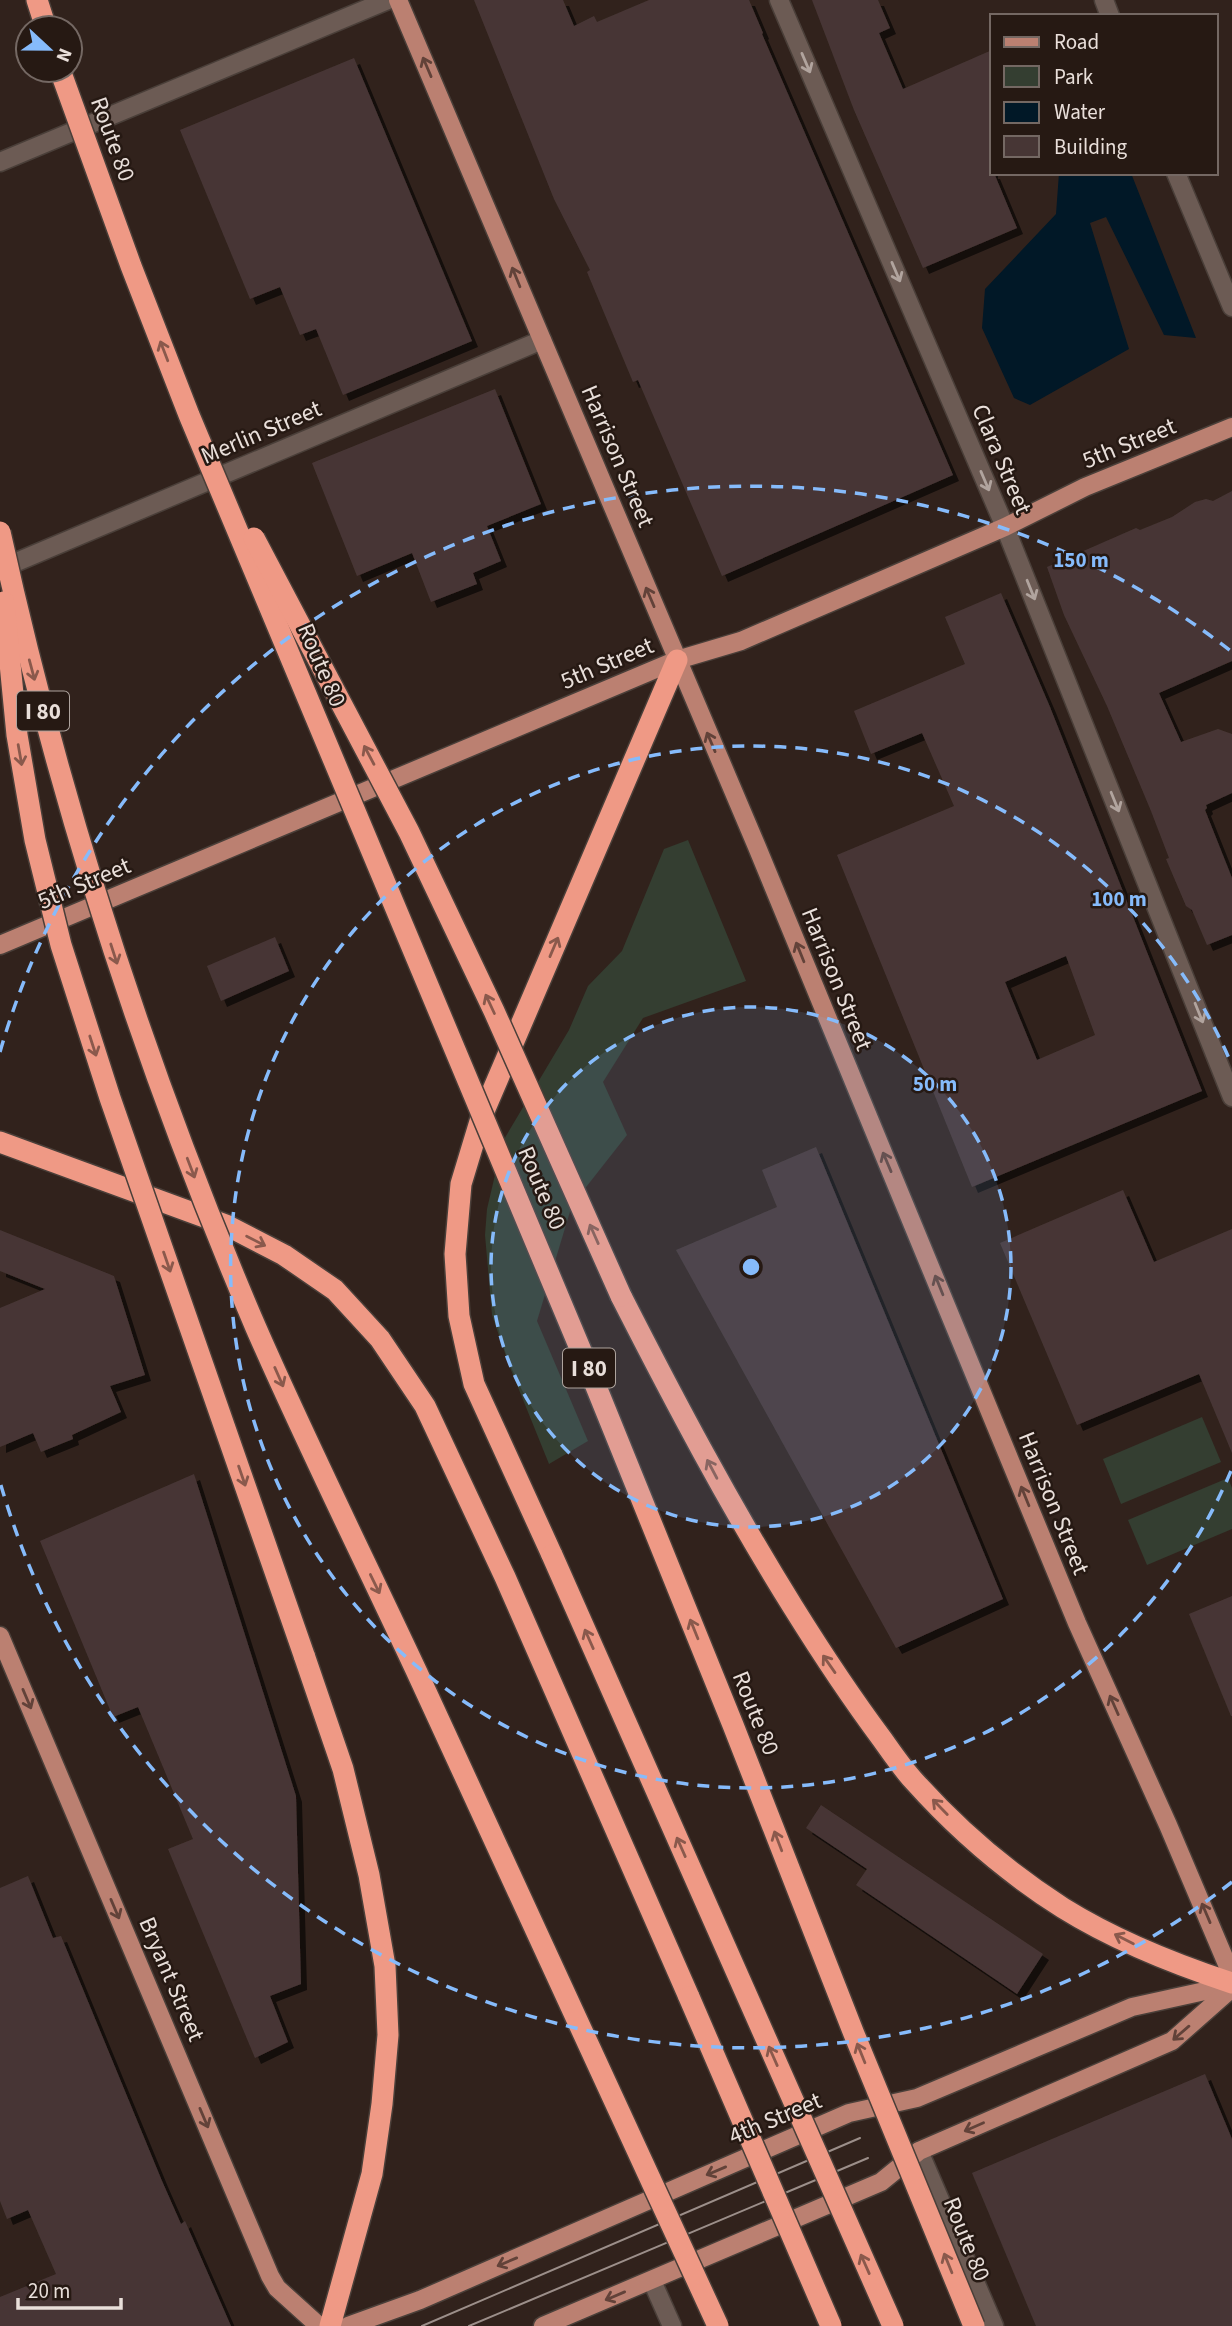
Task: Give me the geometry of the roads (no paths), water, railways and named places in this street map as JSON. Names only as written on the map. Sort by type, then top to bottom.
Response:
[{"type":"highway","name":"Route 80","points":[[65,84],[189,415],[595,1384],[733,1725],[853,2034],[974,2326]]},
{"type":"highway","points":[[189,415],[409,832],[494,1012],[621,1296],[722,1488],[818,1648],[913,1780],[961,1829],[1012,1871],[1064,1908],[1143,1950],[1165,1961],[1232,1985]]},
{"type":"highway","name":"I 80","points":[[0,532],[21,629],[92,889],[140,1034],[194,1176],[256,1327],[315,1458],[401,1638],[718,2326]]},
{"type":"highway","points":[[0,567],[17,735],[35,840],[61,945],[110,1098],[343,1769],[369,1875],[385,1966],[388,2035],[372,2174],[330,2326]]},
{"type":"highway","points":[[677,660],[481,1118],[461,1184],[454,1254],[459,1316],[474,1384],[893,2326]]},
{"type":"highway","points":[[0,1142],[226,1225],[284,1255],[335,1290],[380,1339],[425,1406],[505,1577],[831,2326]]},
{"type":"main road","name":"Harrison Street","points":[[398,0],[914,1225],[1077,1623],[1168,1825],[1232,1976]]},
{"type":"main road","name":"5th Street","points":[[0,945],[677,660],[741,641],[1005,527],[1085,487],[1232,427]]},
{"type":"main road","name":"Bryant Street","points":[[0,1636],[270,2276],[277,2288],[319,2326]]},
{"type":"main road","points":[[543,2326],[881,2182],[919,2151],[1172,2041],[1232,1985]]},
{"type":"main road","name":"4th Street","points":[[348,2326],[420,2300],[849,2113],[917,2098],[1132,2007],[1232,1985]]},
{"type":"street","points":[[0,162],[388,0]]},
{"type":"street","name":"Clara Street","points":[[779,0],[1005,527],[1232,1097]]},
{"type":"street","points":[[1177,175],[1232,307]]},
{"type":"street","name":"Merlin Street","points":[[0,567],[542,340]]},
{"type":"street","points":[[919,2151],[994,2326]]},
{"type":"street","points":[[652,2281],[672,2326]]},
{"type":"water","points":[[1059,175],[1132,175],[1196,338],[1164,335],[1106,217],[1090,223],[1129,349],[1030,405],[1014,398],[982,328],[985,289],[1056,214]]},
{"type":"tram line","points":[[422,2326],[860,2138]]},
{"type":"tram line","points":[[469,2326],[868,2158]]}]
